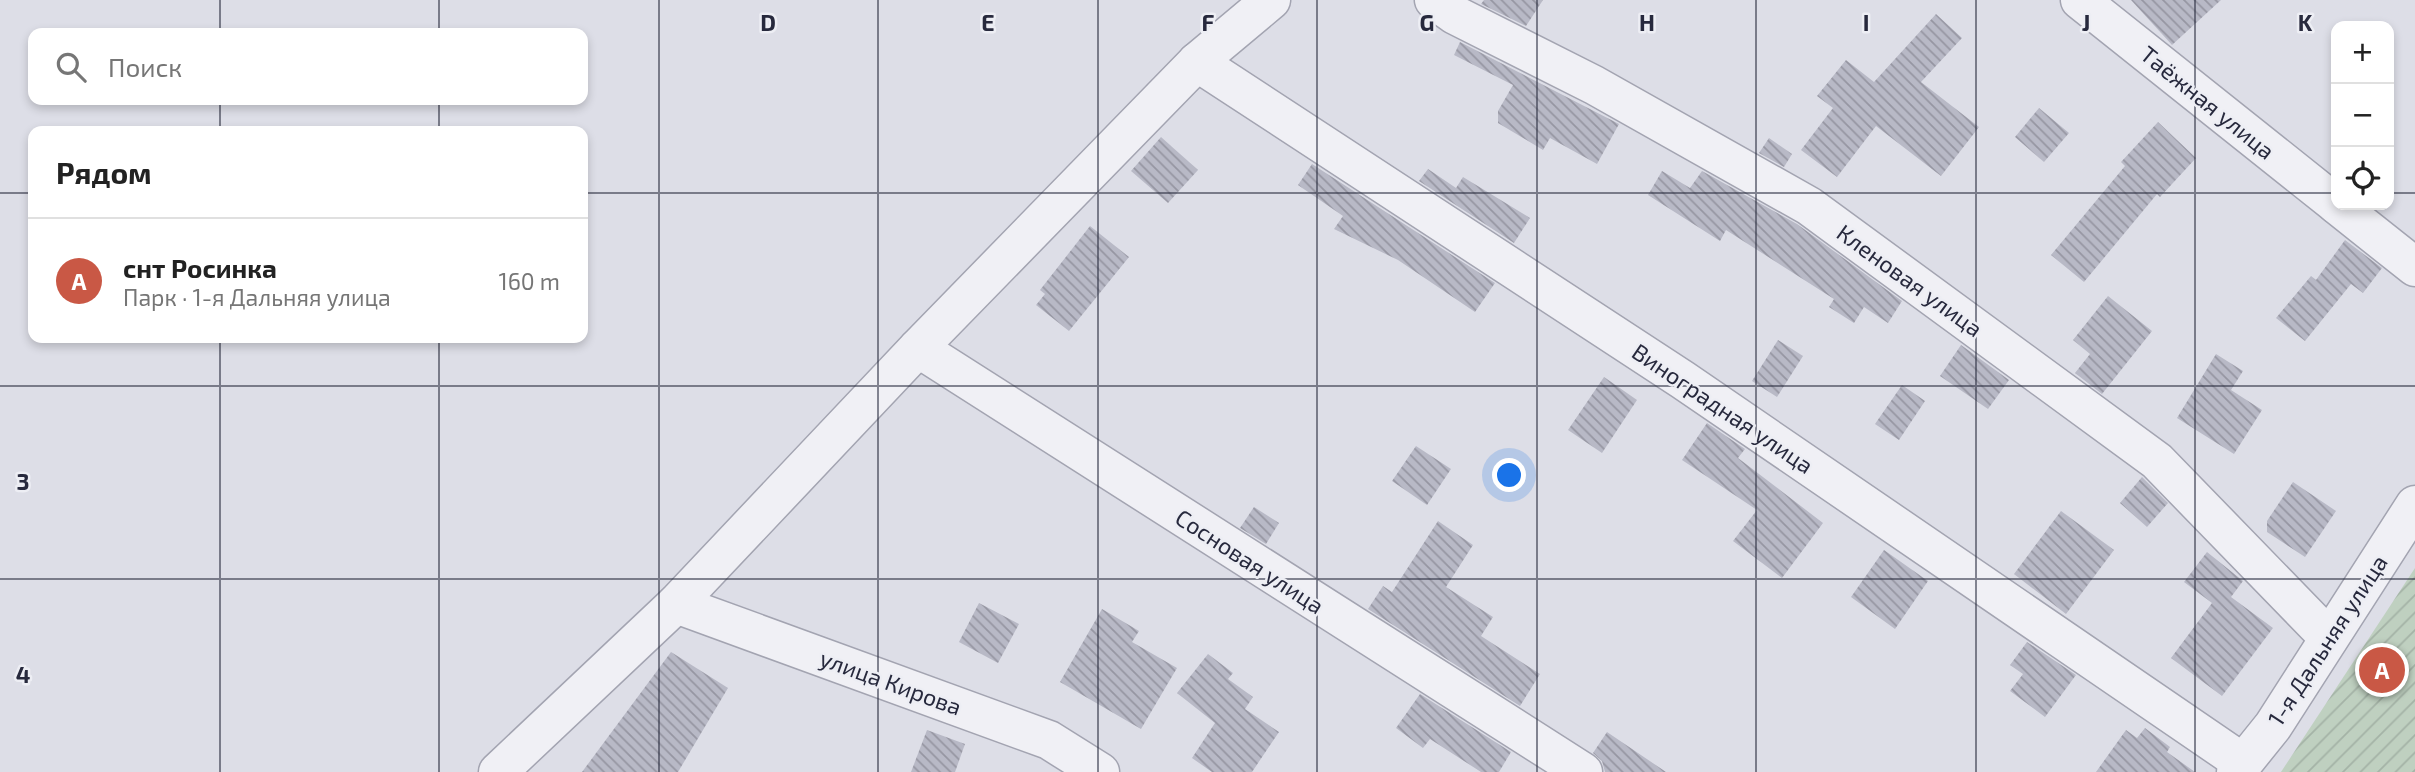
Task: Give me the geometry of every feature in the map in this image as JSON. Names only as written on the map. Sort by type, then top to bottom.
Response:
[{"type":"street","points":[[498,772],[676,604],[918,348],[1197,62],[1271,0]]},
{"type":"street","name":"Кленовая улица","points":[[1434,0],[1455,15],[1594,85],[1809,206],[2157,461],[2329,638]]},
{"type":"street","name":"Таёжная улица","points":[[2080,0],[2331,199]]},
{"type":"street","name":"Виноградная улица","points":[[1197,62],[1683,380],[2240,768]]},
{"type":"street","name":"Таёжная улица","points":[[2344,210],[2415,267]]},
{"type":"street","name":"Сосновая улица","points":[[918,348],[1583,772]]},
{"type":"street","name":"1-я Дальняя улица","points":[[2240,768],[2273,726],[2415,505]]},
{"type":"street","name":"улица Кирова","points":[[676,604],[1049,740],[1100,772]]},
{"type":"green space","points":[[2415,568],[2415,772],[2281,772]]},
{"type":"building","points":[[1484,0],[1543,0],[1526,26],[1481,4]]},
{"type":"building","points":[[2131,0],[2221,0],[2172,45]]},
{"type":"building","points":[[1936,14],[1962,38],[1921,82],[1979,127],[1941,176],[1876,126],[1837,177],[1801,150],[1833,108],[1817,96],[1846,60],[1874,82]]},
{"type":"building","points":[[1460,42],[1619,124],[1597,164],[1550,138],[1543,150],[1498,123],[1498,111],[1513,85],[1454,55]]},
{"type":"building","points":[[2039,108],[2069,133],[2044,162],[2015,137]]},
{"type":"building","points":[[2158,122],[2196,158],[2160,197],[2157,194],[2084,282],[2051,255],[2125,166],[2121,162]]},
{"type":"building","points":[[1161,137],[1198,170],[1168,203],[1131,171]]},
{"type":"building","points":[[1769,138],[1792,154],[1784,167],[1759,153]]},
{"type":"building","points":[[1312,164],[1495,283],[1475,312],[1398,260],[1334,229],[1343,216],[1298,185]]},
{"type":"building","points":[[1428,169],[1456,188],[1463,177],[1530,218],[1514,243],[1419,181]]},
{"type":"building","points":[[1662,171],[1690,188],[1702,171],[1797,224],[1902,301],[1888,323],[1864,307],[1854,323],[1829,307],[1834,299],[1726,230],[1720,241],[1648,195]]},
{"type":"building","points":[[1090,226],[1129,257],[1069,331],[1036,305],[1045,294],[1040,290]]},
{"type":"building","points":[[2345,240],[2382,268],[2363,293],[2351,284],[2305,341],[2276,318],[2311,276],[2316,280]]},
{"type":"building","points":[[2108,296],[2152,331],[2102,394],[2075,373],[2090,354],[2073,340]]},
{"type":"building","points":[[1778,340],[1803,356],[1777,397],[1752,381]]},
{"type":"building","points":[[1961,345],[2009,380],[1988,409],[1940,376]]},
{"type":"building","points":[[2216,354],[2243,371],[2231,390],[2262,410],[2234,454],[2177,418]]},
{"type":"building","points":[[1604,377],[1637,400],[1602,453],[1568,430]]},
{"type":"building","points":[[1902,385],[1925,401],[1899,440],[1875,424]]},
{"type":"building","points":[[1707,423],[1745,449],[1738,458],[1823,523],[1782,578],[1733,541],[1757,510],[1682,460]]},
{"type":"building","points":[[1416,446],[1451,469],[1427,505],[1392,481]]},
{"type":"building","points":[[2142,477],[2168,503],[2147,527],[2120,503]]},
{"type":"building","points":[[2293,482],[2336,511],[2305,557],[2267,532],[2267,521]]},
{"type":"building","points":[[1254,507],[1279,523],[1266,544],[1240,528]]},
{"type":"building","points":[[2061,511],[2114,550],[2066,614],[2014,574]]},
{"type":"building","points":[[1438,521],[1473,545],[1446,587],[1493,617],[1481,636],[1540,674],[1520,706],[1368,609],[1383,586],[1392,592]]},
{"type":"building","points":[[1884,550],[1928,581],[1895,629],[1851,597]]},
{"type":"building","points":[[2207,552],[2243,581],[2231,597],[2273,628],[2222,696],[2171,658],[2212,603],[2184,582]]},
{"type":"building","points":[[979,603],[1019,624],[998,663],[959,642]]},
{"type":"building","points":[[1102,609],[1139,631],[1132,642],[1177,668],[1141,729],[1060,682]]},
{"type":"building","points":[[2027,642],[2076,675],[2045,717],[2010,691],[2023,674],[2010,665]]},
{"type":"building","points":[[671,652],[728,688],[678,772],[582,772]]},
{"type":"building","points":[[1208,654],[1233,673],[1228,679],[1253,697],[1245,709],[1279,732],[1252,772],[1212,772],[1192,758],[1215,723],[1177,693]]},
{"type":"building","points":[[1420,694],[1511,752],[1499,772],[1481,772],[1430,739],[1423,748],[1396,728]]},
{"type":"building","points":[[2145,728],[2170,747],[2167,752],[2195,772],[2096,772],[2126,730],[2137,738]]},
{"type":"building","points":[[927,730],[965,744],[955,772],[911,772]]},
{"type":"building","points":[[1607,732],[1666,772],[1605,772],[1602,761],[1593,753]]},
{"type":"place","name":"снт Росинка","points":[[2382,670]]}]
